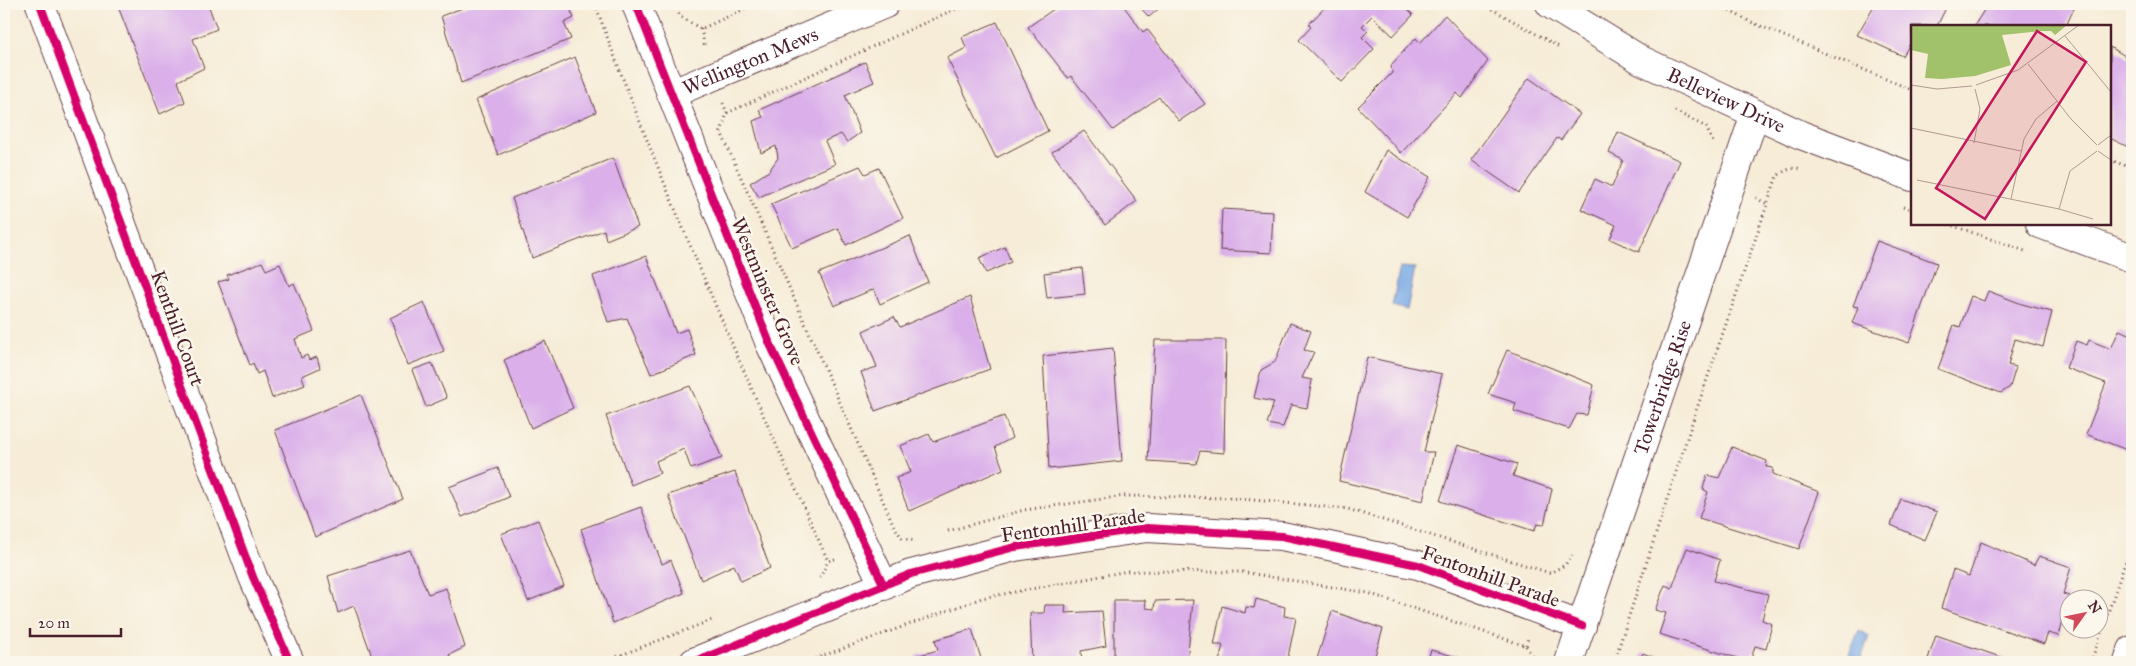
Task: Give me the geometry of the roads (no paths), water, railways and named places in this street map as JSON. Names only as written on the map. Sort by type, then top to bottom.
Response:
[{"type":"street","name":"Kenthill Court","points":[[40,4],[253,577],[290,662]]},
{"type":"street","name":"Westminster Grove","points":[[636,4],[770,344],[884,586]]},
{"type":"street","name":"Wellington Mews","points":[[671,94],[885,4]]},
{"type":"street","name":"Belleview Drive","points":[[1550,4],[1641,60],[1801,135],[1911,177]]},
{"type":"street","name":"Towerbridge Rise","points":[[1569,662],[1755,114]]},
{"type":"street","points":[[2043,225],[2132,258]]},
{"type":"street","name":"Fentonhill Parade","points":[[694,662],[912,574],[1015,546],[1147,528],[1282,536],[1418,565],[1582,626]]},
{"type":"street","points":[[2128,662],[2132,650]]},
{"type":"water","points":[[1400,267],[1415,268],[1407,310],[1392,306]]},
{"type":"water","points":[[1859,630],[1869,636],[1860,662],[1846,662]]}]
